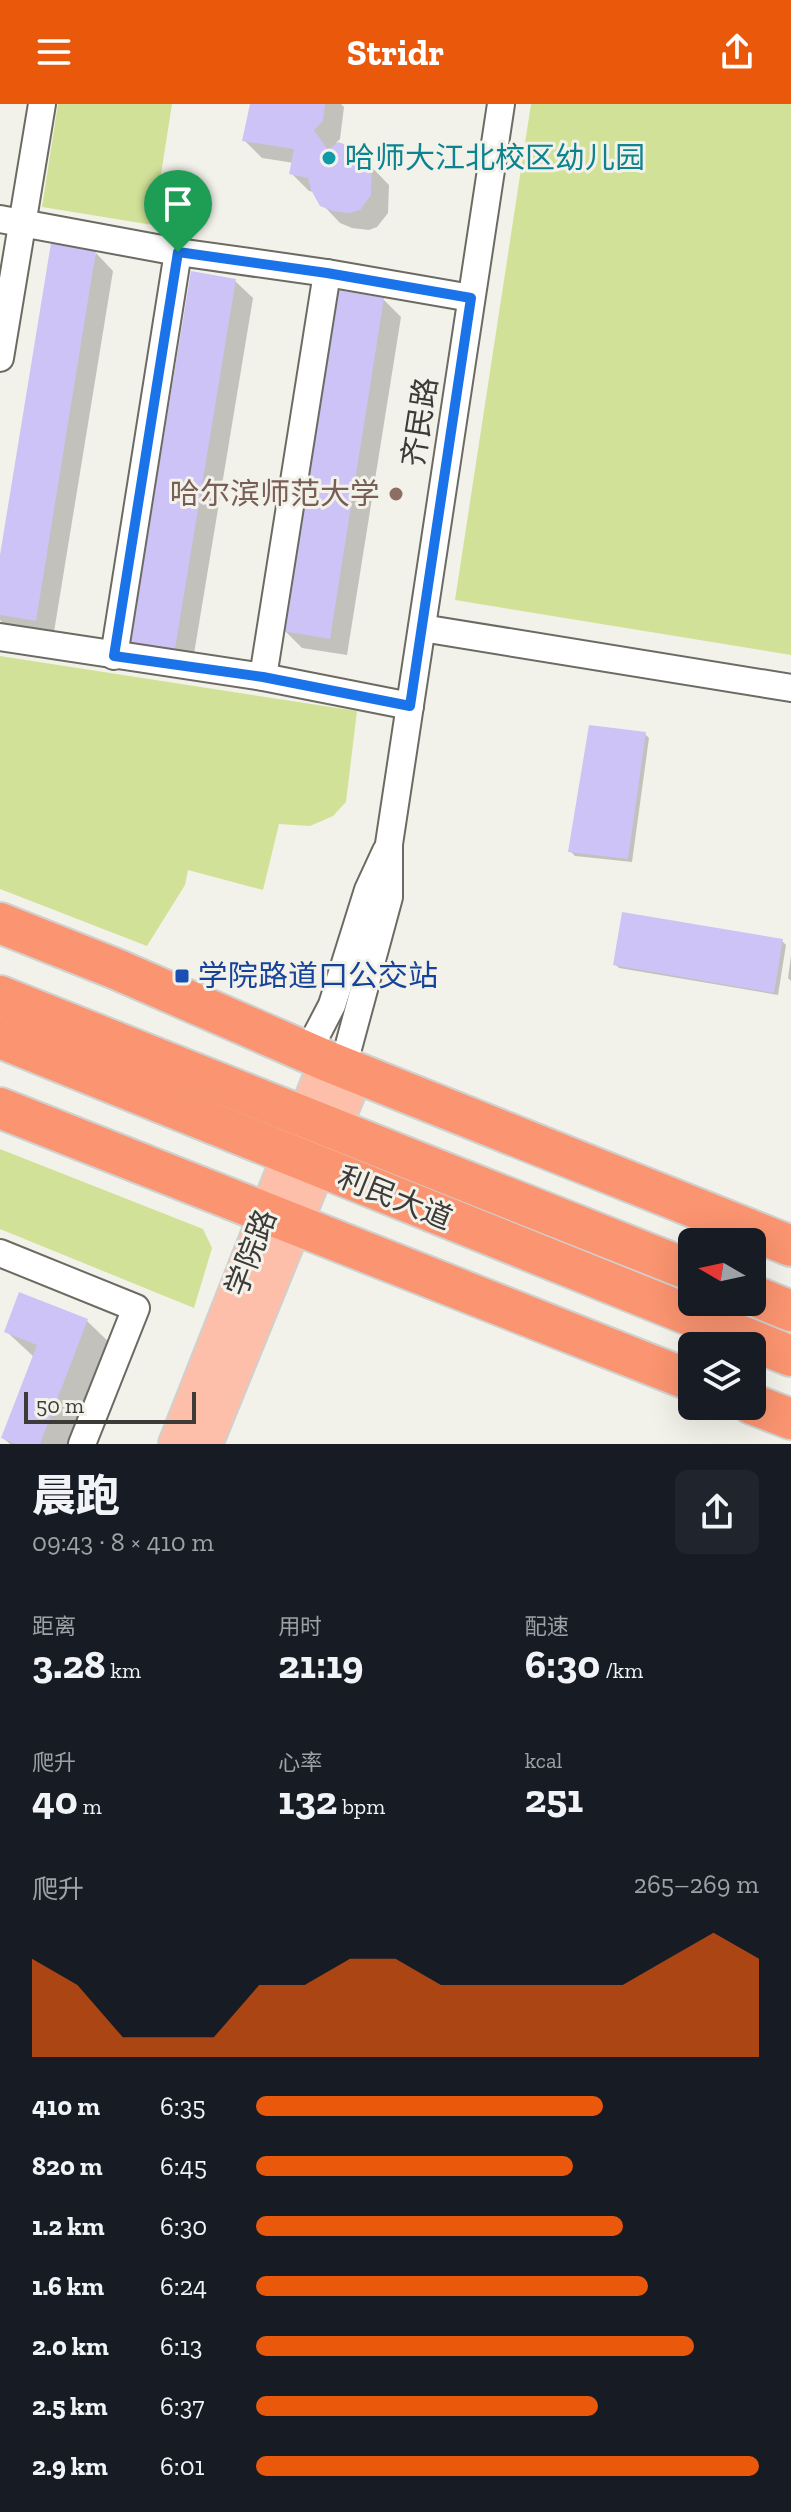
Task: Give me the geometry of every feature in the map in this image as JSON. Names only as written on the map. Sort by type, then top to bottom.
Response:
[{"type":"highway","points":[[0,923],[116,969],[333,1064],[791,1246]]},
{"type":"highway","name":"利民大道","points":[[0,996],[678,1265]]},
{"type":"highway","name":"利民大道","points":[[0,1038],[791,1356]]},
{"type":"highway","points":[[0,1108],[678,1376]]},
{"type":"highway","points":[[766,1301],[791,1311]]},
{"type":"highway","points":[[766,1409],[791,1419]]},
{"type":"main road","name":"学院路","points":[[205,1444],[280,1220],[318,1124],[333,1064]]},
{"type":"main road","name":"学院路","points":[[176,1444],[280,1220]]},
{"type":"lane","points":[[0,358],[11,221],[42,104]]},
{"type":"lane","name":"齐民路","points":[[389,844],[501,104]]},
{"type":"lane","points":[[11,221],[178,252],[471,298]]},
{"type":"lane","points":[[114,656],[178,252]]},
{"type":"lane","points":[[263,677],[327,273]]},
{"type":"lane","points":[[422,628],[791,688]]},
{"type":"lane","points":[[0,637],[263,677],[410,706]]},
{"type":"lane","points":[[333,1064],[389,897],[389,844]]},
{"type":"lane","points":[[333,1064],[332,1005],[368,890],[389,844]]},
{"type":"lane","points":[[0,1253],[136,1308],[82,1444]]},
{"type":"green space","points":[[58,104],[172,104],[153,225],[42,207]]},
{"type":"green space","points":[[531,104],[791,104],[791,655],[455,600]]},
{"type":"green space","points":[[0,656],[357,711],[346,802],[333,816],[310,826],[279,824],[263,890],[188,870],[185,885],[147,946],[0,889]]},
{"type":"green space","points":[[0,1149],[203,1229],[212,1248],[194,1308],[0,1229]]},
{"type":"building","name":"哈师大江北校区幼儿园","points":[[250,104],[325,104],[323,121],[314,130],[328,150],[338,142],[356,148],[372,165],[371,195],[360,210],[350,213],[320,206],[308,178],[289,174],[294,149],[242,141]]},
{"type":"building","points":[[51,243],[96,251],[36,621],[0,615],[0,555]]},
{"type":"building","points":[[191,271],[236,279],[175,649],[130,642]]},
{"type":"building","points":[[337,290],[384,298],[330,639],[282,631]]},
{"type":"building","points":[[589,725],[646,732],[628,859],[568,852]]},
{"type":"building","points":[[622,912],[783,939],[774,993],[613,965]]},
{"type":"building","points":[[19,1292],[88,1319],[40,1444],[16,1444],[1,1438],[37,1345],[4,1332]]},
{"type":"place","name":"哈师大江北校区幼儿园","points":[[329,158]]},
{"type":"place","name":"哈尔滨师范大学","points":[[396,494]]},
{"type":"place","name":"学院路道口公交站","points":[[182,976]]},
{"type":"route","points":[[178,252],[471,298],[410,706],[263,677],[114,656],[178,252]]}]
